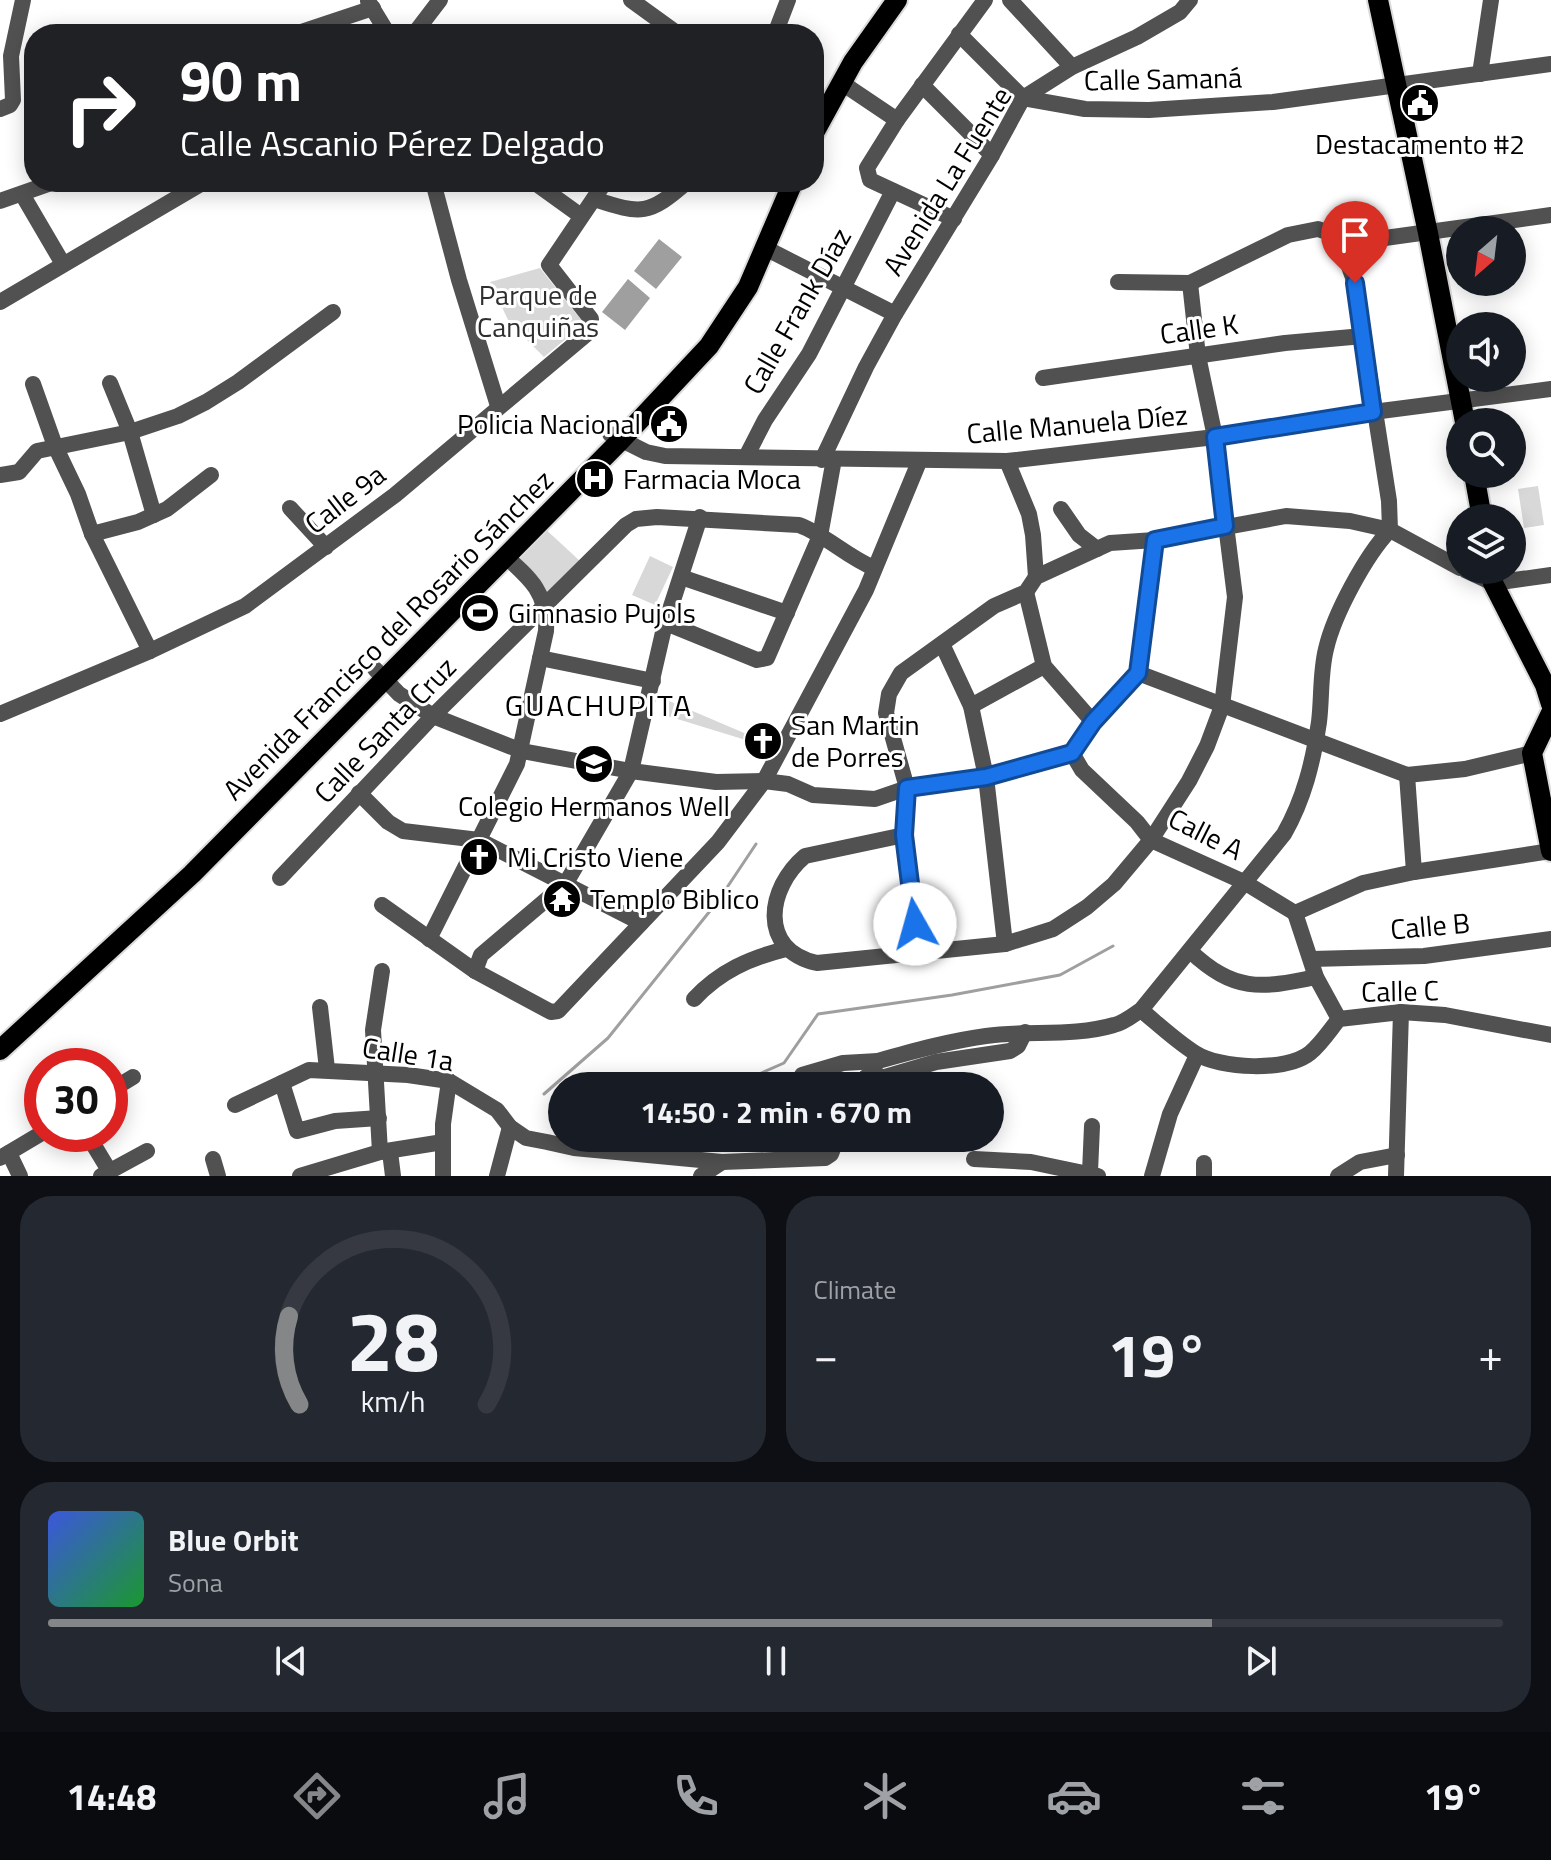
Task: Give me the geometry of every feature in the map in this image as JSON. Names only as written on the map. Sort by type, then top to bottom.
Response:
[{"type":"main road","points":[[824,96],[886,0]]},
{"type":"main road","points":[[824,115],[897,0]]},
{"type":"main road","points":[[1378,0],[1463,408]]},
{"type":"main road","name":"Avenida Francisco del Rosario Sánchez","points":[[380,674],[505,556],[616,437],[711,327],[750,260],[779,192]]},
{"type":"main road","name":"Avenida Francisco del Rosario Sánchez","points":[[0,1035],[125,929],[723,328],[748,287],[789,192]]},
{"type":"main road","points":[[1495,584],[1545,685],[1551,704]]},
{"type":"main road","points":[[1551,715],[1532,753],[1551,851]]},
{"type":"main road","name":"Avenida Francisco del Rosario Sánchez","points":[[0,1050],[63,984]]},
{"type":"street","points":[[0,109],[10,105],[13,100],[11,56],[23,0]]},
{"type":"street","points":[[422,24],[440,0]]},
{"type":"street","points":[[631,0],[664,24]]},
{"type":"street","points":[[779,24],[788,0]]},
{"type":"street","points":[[954,219],[870,180],[867,168],[897,120],[985,0]]},
{"type":"street","points":[[1010,0],[1072,67]]},
{"type":"street","name":"Avenida La Fuente","points":[[666,623],[757,660],[767,658],[820,536],[828,460],[866,367],[1023,98],[1072,67],[1137,37],[1180,12],[1190,0]]},
{"type":"street","points":[[1480,74],[1491,0]]},
{"type":"street","points":[[320,24],[370,4],[382,24]]},
{"type":"street","points":[[959,34],[1023,98]]},
{"type":"street","name":"Calle Samaná","points":[[1023,98],[1085,109],[1149,110],[1273,102],[1551,64]]},
{"type":"street","points":[[842,83],[897,120]]},
{"type":"street","points":[[922,85],[992,155]]},
{"type":"street","name":"Calle Frank Díaz","points":[[746,457],[765,420],[809,354],[893,191]]},
{"type":"street","points":[[0,201],[27,192]]},
{"type":"street","points":[[0,302],[187,192]]},
{"type":"street","points":[[436,192],[498,406]]},
{"type":"street","points":[[548,192],[581,216],[599,192]]},
{"type":"street","points":[[594,199],[635,210],[653,209],[674,192]]},
{"type":"street","points":[[22,194],[63,264]]},
{"type":"street","points":[[1118,282],[1190,283],[1288,235],[1318,229],[1356,242],[1551,215]]},
{"type":"street","name":"Calle 9a","points":[[0,714],[150,651],[245,606],[395,495],[589,332],[591,319],[549,265],[581,216]]},
{"type":"street","points":[[812,1072],[843,1063],[878,1061],[983,1036],[1075,1032],[1117,1025],[1141,1010],[1284,834],[1297,810],[1312,764],[1319,721],[1321,672],[1334,625],[1374,547],[1390,530],[1389,501],[1355,283],[1338,236]]},
{"type":"street","points":[[765,248],[895,314]]},
{"type":"street","points":[[904,835],[805,856],[795,864],[774,899],[774,920],[786,949],[800,958],[817,963],[1005,944],[1053,929],[1087,907],[1114,884],[1151,840],[1189,781],[1222,706],[1235,597],[1215,437],[1198,356],[1190,283]]},
{"type":"street","points":[[0,475],[16,474],[37,451],[130,432],[178,416],[238,382],[333,312]]},
{"type":"street","name":"Calle K","points":[[1043,378],[1285,343],[1363,336]]},
{"type":"street","points":[[110,383],[130,432],[154,515]]},
{"type":"street","points":[[33,384],[92,534],[150,651]]},
{"type":"street","name":"Calle Manuela Díez","points":[[616,437],[646,452],[665,456],[1007,461],[1215,437],[1373,412],[1551,389]]},
{"type":"street","points":[[1007,461],[1029,514],[1036,577]]},
{"type":"street","points":[[382,905],[475,971],[555,1012],[718,842],[764,781],[844,634],[919,462]]},
{"type":"street","points":[[92,534],[167,509],[211,475]]},
{"type":"street","points":[[290,508],[326,547]]},
{"type":"street","points":[[1061,509],[1079,535],[1097,549]]},
{"type":"street","points":[[918,954],[904,835],[907,788],[886,713],[889,694],[901,673],[994,606],[1026,592],[1036,577],[1110,543],[1155,540],[1286,516],[1350,521],[1390,530],[1446,560]]},
{"type":"street","points":[[475,971],[481,955],[566,883],[631,771],[666,623],[700,517]]},
{"type":"street","name":"Calle Santa Cruz","points":[[280,878],[433,716],[626,525],[636,519],[700,517],[799,525],[855,560],[874,568]]},
{"type":"street","points":[[380,674],[399,694],[433,716],[522,751],[631,771],[716,782],[764,781],[788,784],[813,795],[875,799],[907,788],[986,777],[1072,753],[1093,722],[1138,673],[1155,540]]},
{"type":"street","points":[[429,939],[499,803],[522,751],[546,631],[544,606],[535,583],[505,556]]},
{"type":"street","points":[[1526,576],[1551,575]]},
{"type":"street","points":[[681,577],[787,613]]},
{"type":"street","points":[[1026,592],[1044,666],[1093,722]]},
{"type":"street","points":[[942,644],[971,706],[986,777],[1005,944]]},
{"type":"street","points":[[540,658],[653,681]]},
{"type":"street","points":[[1533,664],[1551,683]]},
{"type":"street","points":[[971,706],[1044,666]]},
{"type":"street","points":[[1138,673],[1407,775],[1465,769],[1532,753]]},
{"type":"street","name":"Calle A","points":[[1072,753],[1082,770],[1137,822],[1151,840],[1244,882],[1295,913]]},
{"type":"street","points":[[1407,775],[1414,872]]},
{"type":"street","points":[[359,793],[388,822],[403,831],[479,840],[641,923]]},
{"type":"street","points":[[1339,1019],[1316,977],[1295,913],[1363,883],[1551,851]]},
{"type":"street","name":"Calle B","points":[[1312,959],[1424,956],[1551,939]]},
{"type":"street","points":[[694,999],[707,985],[737,965],[786,949]]},
{"type":"street","points":[[1190,951],[1213,972],[1242,984],[1283,984],[1316,977]]},
{"type":"street","points":[[382,971],[373,1020],[379,1118],[393,1176]]},
{"type":"street","points":[[320,1007],[327,1069]]},
{"type":"street","name":"Calle C","points":[[1141,1010],[1197,1055],[1257,1067],[1288,1064],[1310,1054],[1339,1019],[1401,1012],[1445,1015],[1551,1035]]},
{"type":"street","points":[[1396,1176],[1401,1012]]},
{"type":"street","points":[[902,1072],[936,1062],[1010,1051],[1018,1046],[1025,1032]]},
{"type":"street","points":[[1152,1176],[1170,1114],[1197,1055]]},
{"type":"street","points":[[870,1072],[878,1061]]},
{"type":"street","name":"Calle 1a","points":[[235,1105],[309,1070],[327,1069],[449,1081],[497,1110],[510,1127],[526,1138],[574,1148],[722,1162],[825,1158],[832,1152]]},
{"type":"street","points":[[128,1080],[133,1077]]},
{"type":"street","points":[[443,1176],[449,1081]]},
{"type":"street","points":[[282,1083],[297,1131],[335,1121],[379,1118]]},
{"type":"street","points":[[974,1159],[1031,1162],[1094,1174],[1092,1126]]},
{"type":"street","points":[[497,1176],[510,1127]]},
{"type":"street","points":[[300,1176],[385,1152],[443,1142]]},
{"type":"street","points":[[20,1176],[4,1156],[24,1144]]},
{"type":"street","points":[[95,1152],[105,1174],[147,1151]]},
{"type":"street","points":[[1338,1176],[1360,1162],[1397,1155]]},
{"type":"street","points":[[213,1159],[218,1176]]},
{"type":"street","points":[[701,1176],[722,1162]]},
{"type":"green space","name":"Parque de Canquiñas","points":[[540,268],[582,321],[579,328],[544,357],[509,322],[490,282]]},
{"type":"green space","points":[[1538,486],[1544,525],[1526,528],[1526,504],[1520,504],[1518,489]]},
{"type":"green space","points":[[541,525],[581,562],[548,593],[509,554]]},
{"type":"green space","points":[[650,556],[673,567],[655,605],[632,595]]},
{"type":"green space","points":[[662,698],[763,741],[762,745],[661,714]]},
{"type":"shaded area","points":[[659,239],[682,257],[656,289],[634,271]]},
{"type":"shaded area","points":[[628,279],[650,298],[625,330],[602,312]]},
{"type":"waterway","points":[[544,1094],[608,1038],[718,901],[756,844]]},
{"type":"waterway","points":[[764,1072],[784,1063],[818,1014],[952,995],[1060,975],[1113,946]]},
{"type":"place","name":"Destacamento #2","points":[[1420,103]]},
{"type":"place","name":"Policia Nacional","points":[[669,424]]},
{"type":"place","name":"Farmacia Moca","points":[[595,479]]},
{"type":"place","name":"Gimnasio Pujols","points":[[480,613]]},
{"type":"place","name":"San Martin de Porres","points":[[763,741]]},
{"type":"place","name":"Colegio Hermanos Well","points":[[594,764]]},
{"type":"place","name":"Mi Cristo Viene","points":[[479,857]]},
{"type":"place","name":"Templo Biblico","points":[[562,899]]},
{"type":"district","name":"GUACHUPITA","points":[[599,706]]},
{"type":"route","points":[[915,924],[904,835],[907,788],[986,777],[1072,753],[1093,722],[1138,673],[1155,540],[1225,526],[1215,437],[1373,412],[1355,283]]}]
